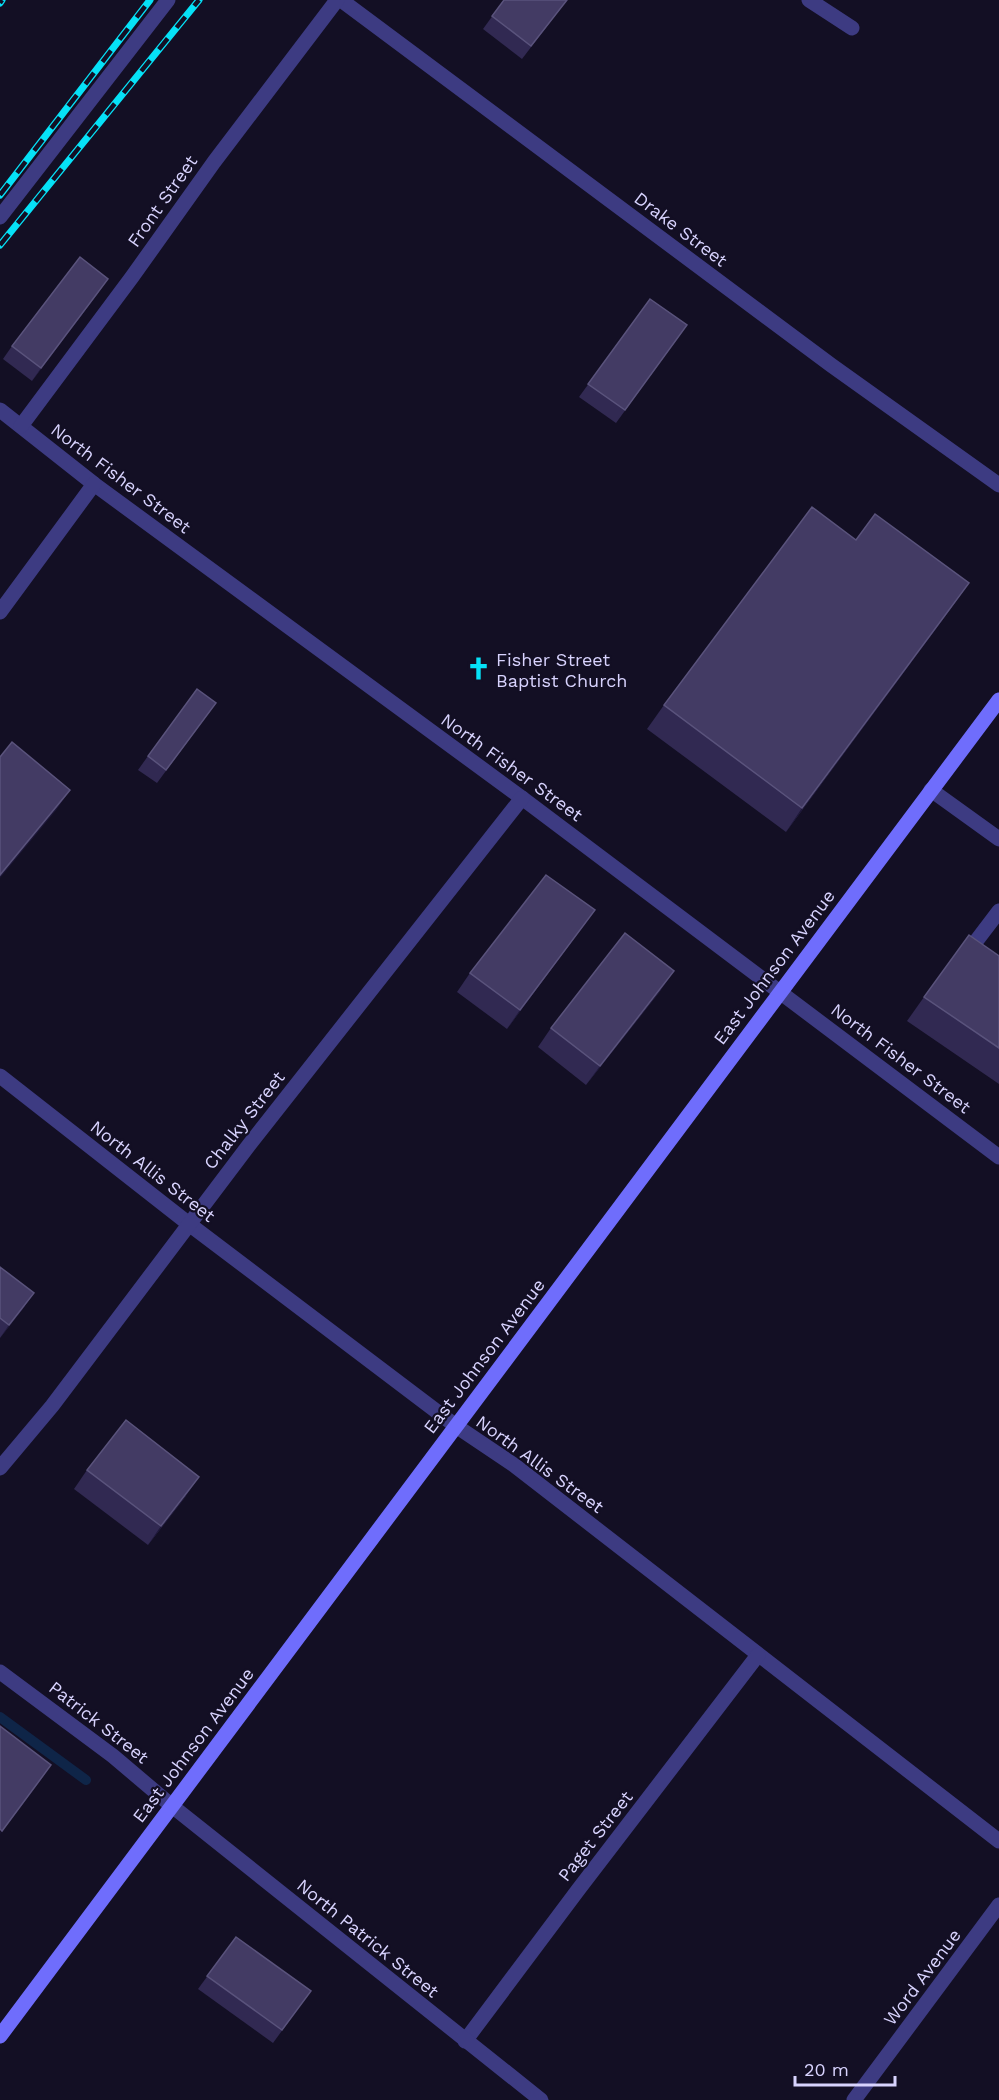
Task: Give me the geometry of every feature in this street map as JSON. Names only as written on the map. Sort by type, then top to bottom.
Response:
[{"type":"main road","name":"East Johnson Avenue","points":[[0,2036],[999,700]]},
{"type":"street","points":[[0,217],[168,0]]},
{"type":"street","name":"Front Street","points":[[21,426],[214,162],[339,0]]},
{"type":"street","name":"Drake Street","points":[[339,0],[831,365],[999,485]]},
{"type":"street","points":[[809,0],[852,28]]},
{"type":"street","name":"North Fisher Street","points":[[0,410],[94,484],[522,798],[999,1157]]},
{"type":"street","points":[[0,612],[94,484]]},
{"type":"street","points":[[931,790],[999,839]]},
{"type":"street","name":"Chalky Street","points":[[0,1468],[52,1406],[256,1135],[522,798]]},
{"type":"street","points":[[977,940],[999,910]]},
{"type":"street","name":"North Allis Street","points":[[0,1076],[189,1224],[456,1426],[514,1465],[999,1841]]},
{"type":"street","name":"Paget Street","points":[[465,2041],[758,1655]]},
{"type":"street","name":"Patrick Street","points":[[0,1672],[113,1756],[172,1806]]},
{"type":"street","name":"North Patrick Street","points":[[172,1806],[541,2100]]},
{"type":"street","name":"Word Avenue","points":[[854,2100],[999,1905]]},
{"type":"building","points":[[504,0],[567,0],[531,46],[492,16]]},
{"type":"building","points":[[80,257],[108,279],[41,368],[12,346]]},
{"type":"building","points":[[650,299],[687,325],[625,410],[588,384]]},
{"type":"building","points":[[812,507],[856,540],[875,514],[969,583],[802,808],[664,705]]},
{"type":"building","points":[[197,689],[216,703],[166,770],[148,756]]},
{"type":"building","points":[[12,742],[70,790],[0,875],[0,757]]},
{"type":"building","points":[[546,875],[595,910],[520,1010],[470,973]]},
{"type":"building","points":[[625,933],[674,971],[600,1066],[551,1028]]},
{"type":"building","points":[[969,935],[999,956],[999,1048],[924,997]]},
{"type":"building","points":[[0,1267],[34,1293],[9,1325],[0,1318]]},
{"type":"building","points":[[126,1420],[199,1477],[161,1526],[87,1470]]},
{"type":"building","points":[[0,1726],[51,1765],[2,1831],[0,1829]]},
{"type":"building","points":[[236,1937],[311,1991],[282,2030],[207,1976]]},
{"type":"waterway","points":[[0,1717],[86,1780]]},
{"type":"railway","points":[[0,195],[150,0]]},
{"type":"railway","points":[[0,245],[199,0]]},
{"type":"place","name":"Fisher Street Baptist Church","points":[[478,669]]}]
